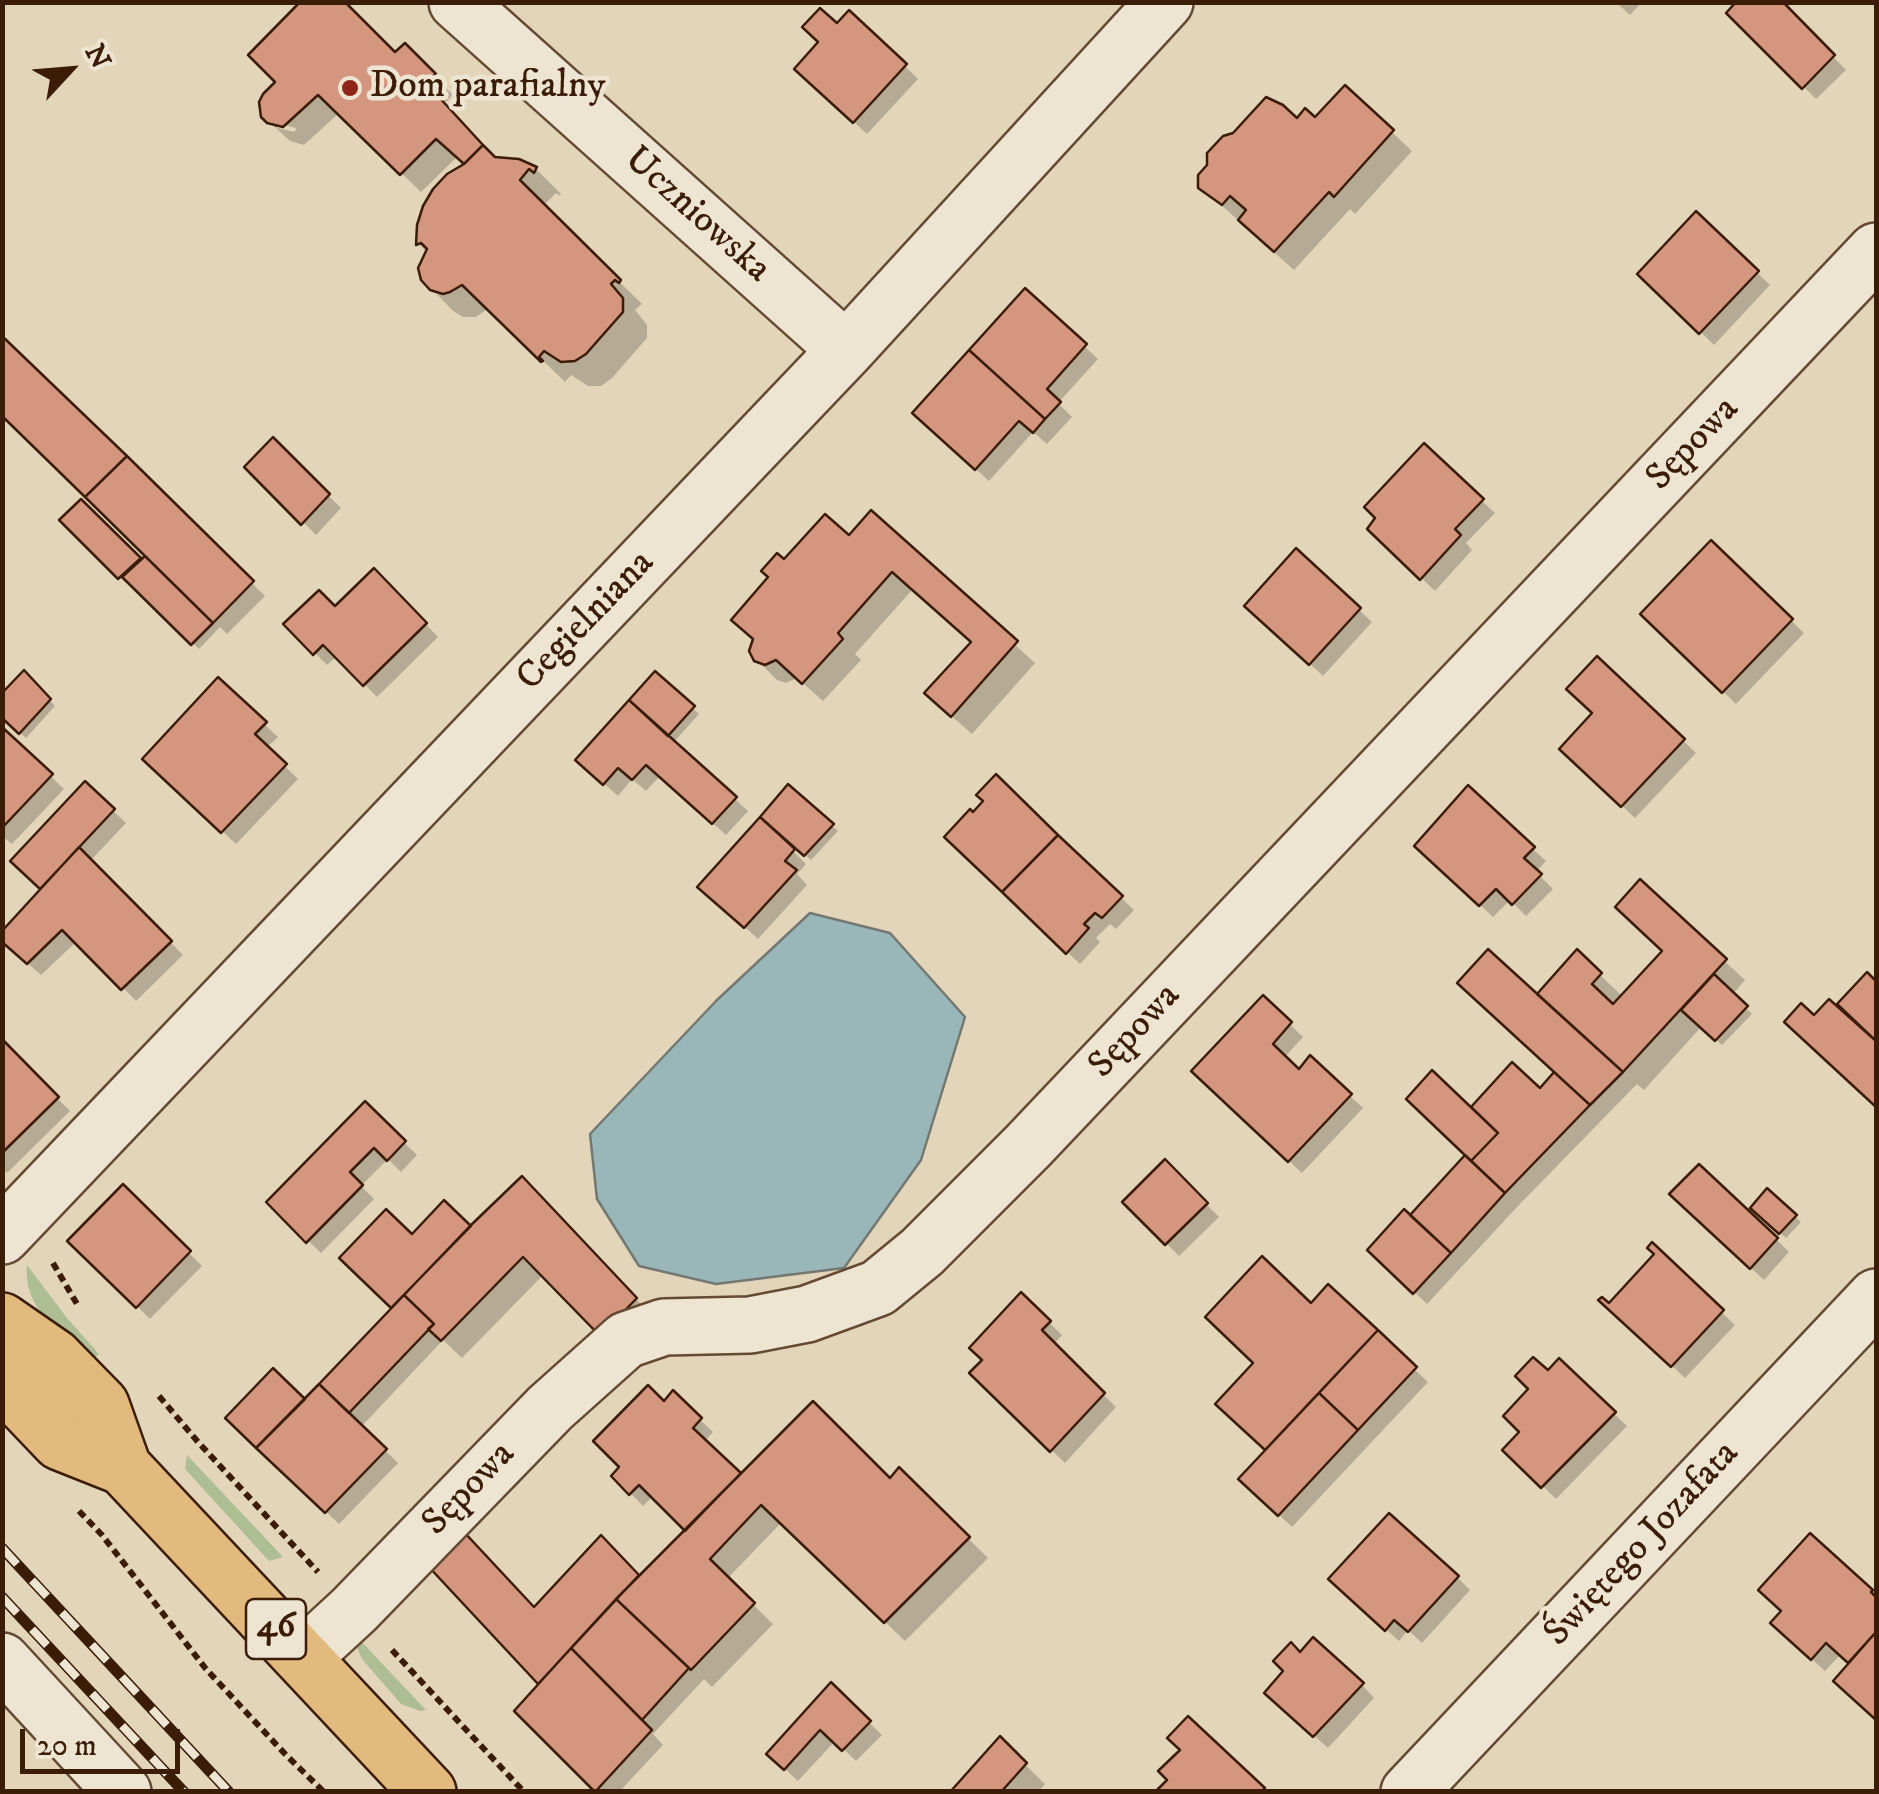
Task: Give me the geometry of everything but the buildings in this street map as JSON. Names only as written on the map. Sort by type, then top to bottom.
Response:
[{"type":"main road","name":"46","points":[[2,1321],[54,1357],[100,1405],[122,1467],[428,1792]]},
{"type":"main road","name":"46","points":[[2,1376],[60,1442],[122,1467]]},
{"type":"street","name":"Uczniowska","points":[[457,2],[846,350]]},
{"type":"street","name":"Cegielniana","points":[[26,1247],[1165,2]]},
{"type":"street","name":"Sępowa","points":[[303,1657],[354,1610],[550,1408],[626,1340],[664,1327],[750,1325],[806,1314],[878,1288],[922,1252],[1041,1132],[1876,251]]},
{"type":"street","name":"Świętego Jozafata","points":[[1409,1792],[1876,1297]]},
{"type":"street","points":[[2,1661],[123,1792]]},
{"type":"path","points":[[26,1247],[78,1306]]},
{"type":"path","points":[[155,1391],[524,1792]]},
{"type":"path","points":[[75,1507],[102,1535],[206,1668],[324,1792]]},
{"type":"green space","points":[[27,1265],[99,1354],[88,1364],[37,1307],[27,1280]]},
{"type":"green space","points":[[187,1455],[283,1557],[269,1561],[185,1469]]},
{"type":"green space","points":[[357,1637],[426,1710],[401,1704],[362,1659]]},
{"type":"water","points":[[810,913],[890,933],[965,1017],[921,1160],[844,1268],[716,1284],[639,1266],[597,1199],[590,1134],[717,1000]]},
{"type":"railway","points":[[2,1548],[229,1792]]},
{"type":"railway","points":[[2,1597],[184,1792]]},
{"type":"place","name":"Dom parafialny","points":[[350,88]]}]
